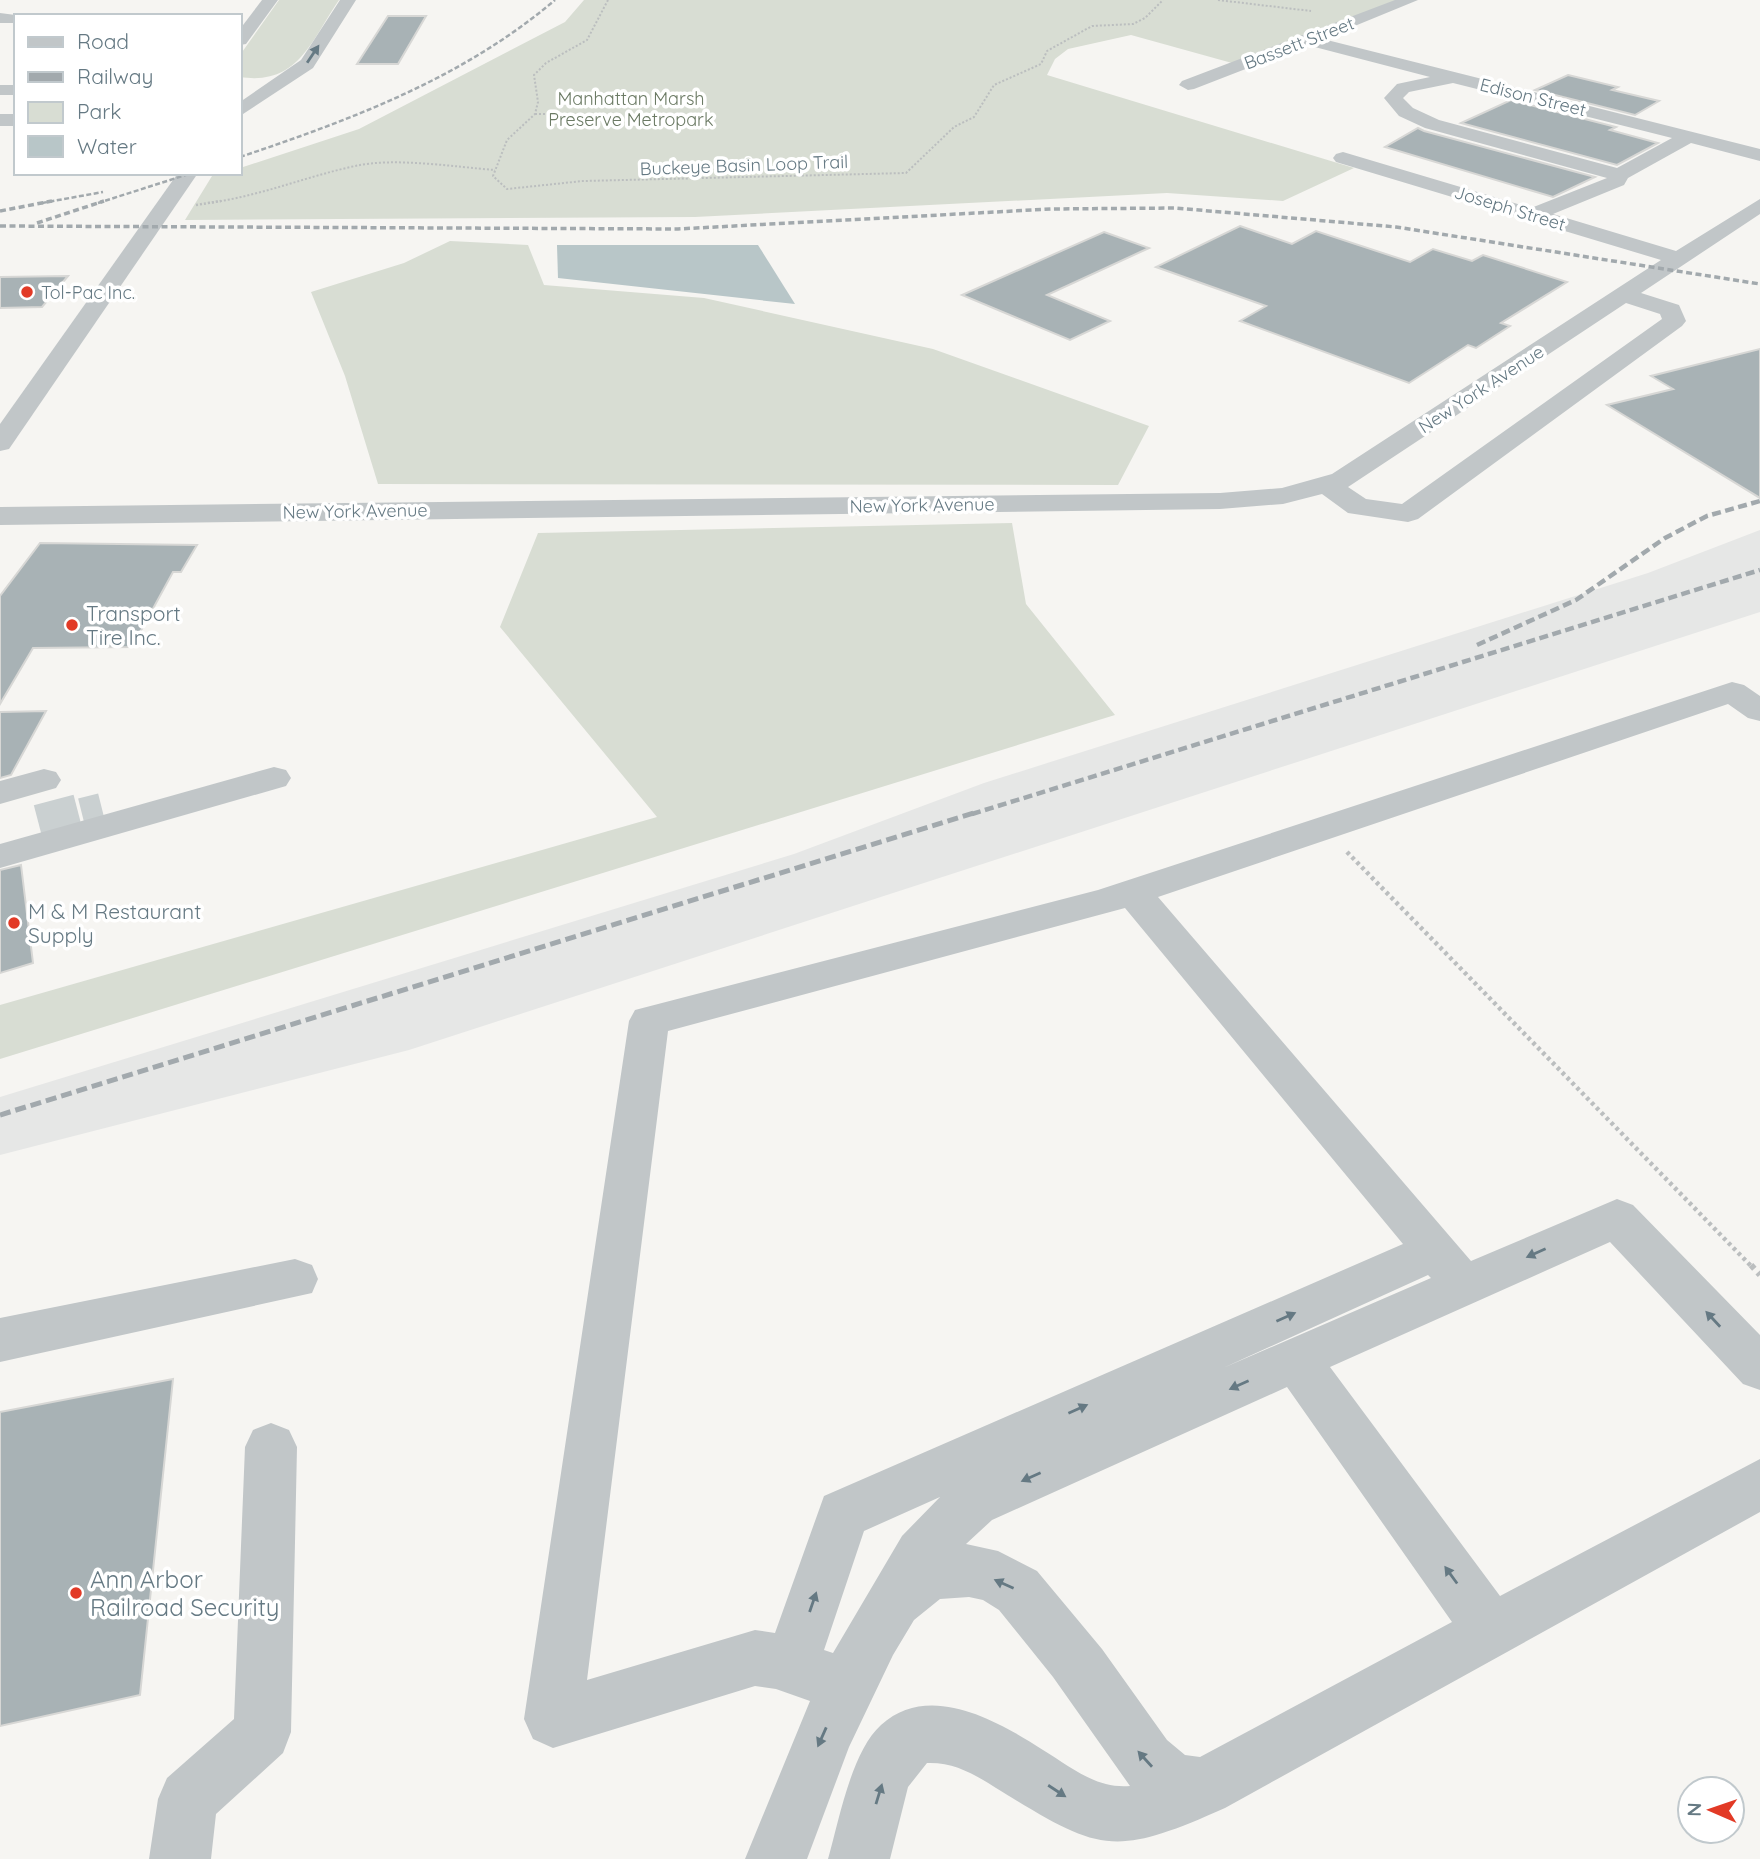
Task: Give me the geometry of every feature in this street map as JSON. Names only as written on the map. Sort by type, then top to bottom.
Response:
[{"type":"street","points":[[242,34],[248,18],[270,0]]},
{"type":"street","points":[[242,109],[307,64],[348,0]]},
{"type":"street","name":"Bassett Street","points":[[1188,85],[1410,0]]},
{"type":"street","name":"Edison Street","points":[[1306,40],[1760,155]]},
{"type":"street","points":[[250,80],[294,73]]},
{"type":"street","points":[[1453,77],[1403,88],[1394,98],[1406,112],[1432,124],[1619,175]]},
{"type":"street","points":[[1542,211],[1617,181],[1619,175],[1689,137]]},
{"type":"street","name":"Joseph Street","points":[[1343,158],[1496,203],[1542,211],[1678,258]]},
{"type":"street","points":[[0,443],[186,175]]},
{"type":"street","name":"New York Avenue","points":[[0,516],[1220,502],[1283,496],[1327,485],[1353,472],[1760,205]]},
{"type":"street","points":[[1327,485],[1357,508],[1408,513],[1674,321],[1671,310],[1623,295]]},
{"type":"street","points":[[846,1686],[791,1666],[755,1658],[554,1719],[649,1021],[1132,892],[1324,828],[1751,695]]},
{"type":"street","points":[[0,854],[135,820],[274,778]]},
{"type":"street","points":[[0,793],[44,780]]},
{"type":"street","points":[[102,809],[120,806],[135,820]]},
{"type":"street","points":[[0,854],[22,831],[39,825]]},
{"type":"street","points":[[1132,892],[1451,1267]]},
{"type":"street","points":[[791,1666],[843,1514],[1451,1267],[1617,1218],[1760,1368]]},
{"type":"street","points":[[776,1859],[809,1765],[846,1686],[899,1596],[915,1559],[943,1527],[973,1502],[1296,1360],[1451,1267]]},
{"type":"street","points":[[0,1340],[295,1279]]},
{"type":"street","points":[[1296,1360],[1490,1630]]},
{"type":"street","points":[[180,1859],[188,1799],[262,1732],[271,1447]]},
{"type":"street","points":[[859,1859],[885,1772],[903,1743],[929,1732],[968,1740],[1083,1808],[1115,1816],[1148,1814],[1204,1787],[1760,1484]]},
{"type":"street","points":[[899,1596],[945,1569],[974,1572],[1013,1586],[1049,1627],[1110,1707],[1141,1757],[1164,1779],[1183,1785],[1204,1787]]},
{"type":"path","points":[[535,114],[538,102],[534,75],[546,63],[587,40],[601,7],[608,0]]},
{"type":"path","name":"Buckeye Basin Loop Trail","points":[[495,170],[493,176],[507,189],[583,181],[906,173],[954,127],[974,117],[994,85],[1041,64],[1047,51],[1070,41],[1092,26],[1133,24],[1145,18],[1163,0]]},
{"type":"path","points":[[1218,0],[1357,20]]},
{"type":"path","points":[[164,207],[251,197],[356,165],[419,164],[495,170],[500,151],[516,127],[535,114],[559,114]]},
{"type":"path","points":[[1324,828],[1760,1275]]},
{"type":"shaded area","points":[[1760,530],[1760,612],[409,1050],[0,1155],[0,1097],[794,854],[984,783],[1648,573]]},
{"type":"green space","points":[[279,0],[339,0],[301,57],[276,75],[242,77],[242,52]]},
{"type":"green space","name":"Manhattan Marsh Preserve Metropark","points":[[584,0],[1397,0],[1232,63],[1131,35],[1068,49],[1055,59],[1047,75],[1354,168],[1283,201],[1167,193],[695,217],[185,220],[212,176],[242,175],[242,167],[359,129],[565,22]]},
{"type":"green space","points":[[450,241],[528,245],[544,285],[704,298],[933,349],[1149,426],[1118,485],[378,484],[345,376],[311,292],[404,263]]},
{"type":"green space","points":[[1012,523],[1026,604],[1115,715],[0,1059],[0,1005],[657,817],[500,627],[538,533]]},
{"type":"water","points":[[557,245],[758,245],[795,304],[558,278]]},
{"type":"building","points":[[388,16],[426,16],[398,64],[357,64]]},
{"type":"building","points":[[1568,75],[1618,87],[1612,90],[1659,101],[1635,115],[1535,90]]},
{"type":"building","points":[[1511,100],[1616,127],[1610,130],[1658,143],[1617,165],[1461,123]]},
{"type":"building","points":[[1418,128],[1595,177],[1553,197],[1385,147]]},
{"type":"building","points":[[1240,226],[1292,244],[1316,231],[1410,262],[1433,249],[1472,261],[1483,255],[1567,282],[1501,323],[1510,326],[1476,348],[1468,345],[1409,383],[1240,321],[1266,306],[1156,267]]},
{"type":"building","points":[[1104,232],[1149,248],[1047,295],[1110,321],[1070,340],[962,295]]},
{"type":"building","name":"Tol-Pac Inc.","points":[[68,276],[42,307],[0,308],[0,277]]},
{"type":"building","points":[[1760,349],[1760,498],[1607,405],[1673,389],[1651,376]]},
{"type":"building","points":[[40,543],[197,545],[181,572],[173,572],[132,647],[33,648],[0,704],[0,596]]},
{"type":"building","points":[[46,711],[11,775],[0,778],[0,712]]},
{"type":"building","name":"M & M Restaurant Supply","points":[[21,865],[33,963],[0,973],[0,870]]},
{"type":"building","name":"Ann Arbor Railroad Security","points":[[173,1379],[140,1695],[0,1726],[0,1412]]},
{"type":"tunnel","points":[[82,814],[102,809]]},
{"type":"tunnel","points":[[39,825],[89,812]]},
{"type":"railway","points":[[242,156],[405,94],[483,52],[520,28],[555,0]]},
{"type":"railway","points":[[98,203],[186,175]]},
{"type":"railway","points":[[42,203],[103,192]]},
{"type":"railway","points":[[0,211],[52,201]]},
{"type":"railway","points":[[37,223],[104,201]]},
{"type":"railway","points":[[0,226],[678,229],[1051,209],[1175,208],[1396,227],[1760,284]]},
{"type":"railway","points":[[1477,645],[1576,600],[1665,538],[1707,516],[1760,501]]},
{"type":"railway","points":[[972,814],[1760,570]]},
{"type":"railway","points":[[0,1115],[977,812]]},
{"type":"place","name":"Tol-Pac Inc.","points":[[27,292]]},
{"type":"place","name":"Transport Tire Inc.","points":[[72,625]]},
{"type":"place","name":"M & M Restaurant Supply","points":[[14,923]]},
{"type":"place","name":"Ann Arbor Railroad Security","points":[[76,1593]]}]
